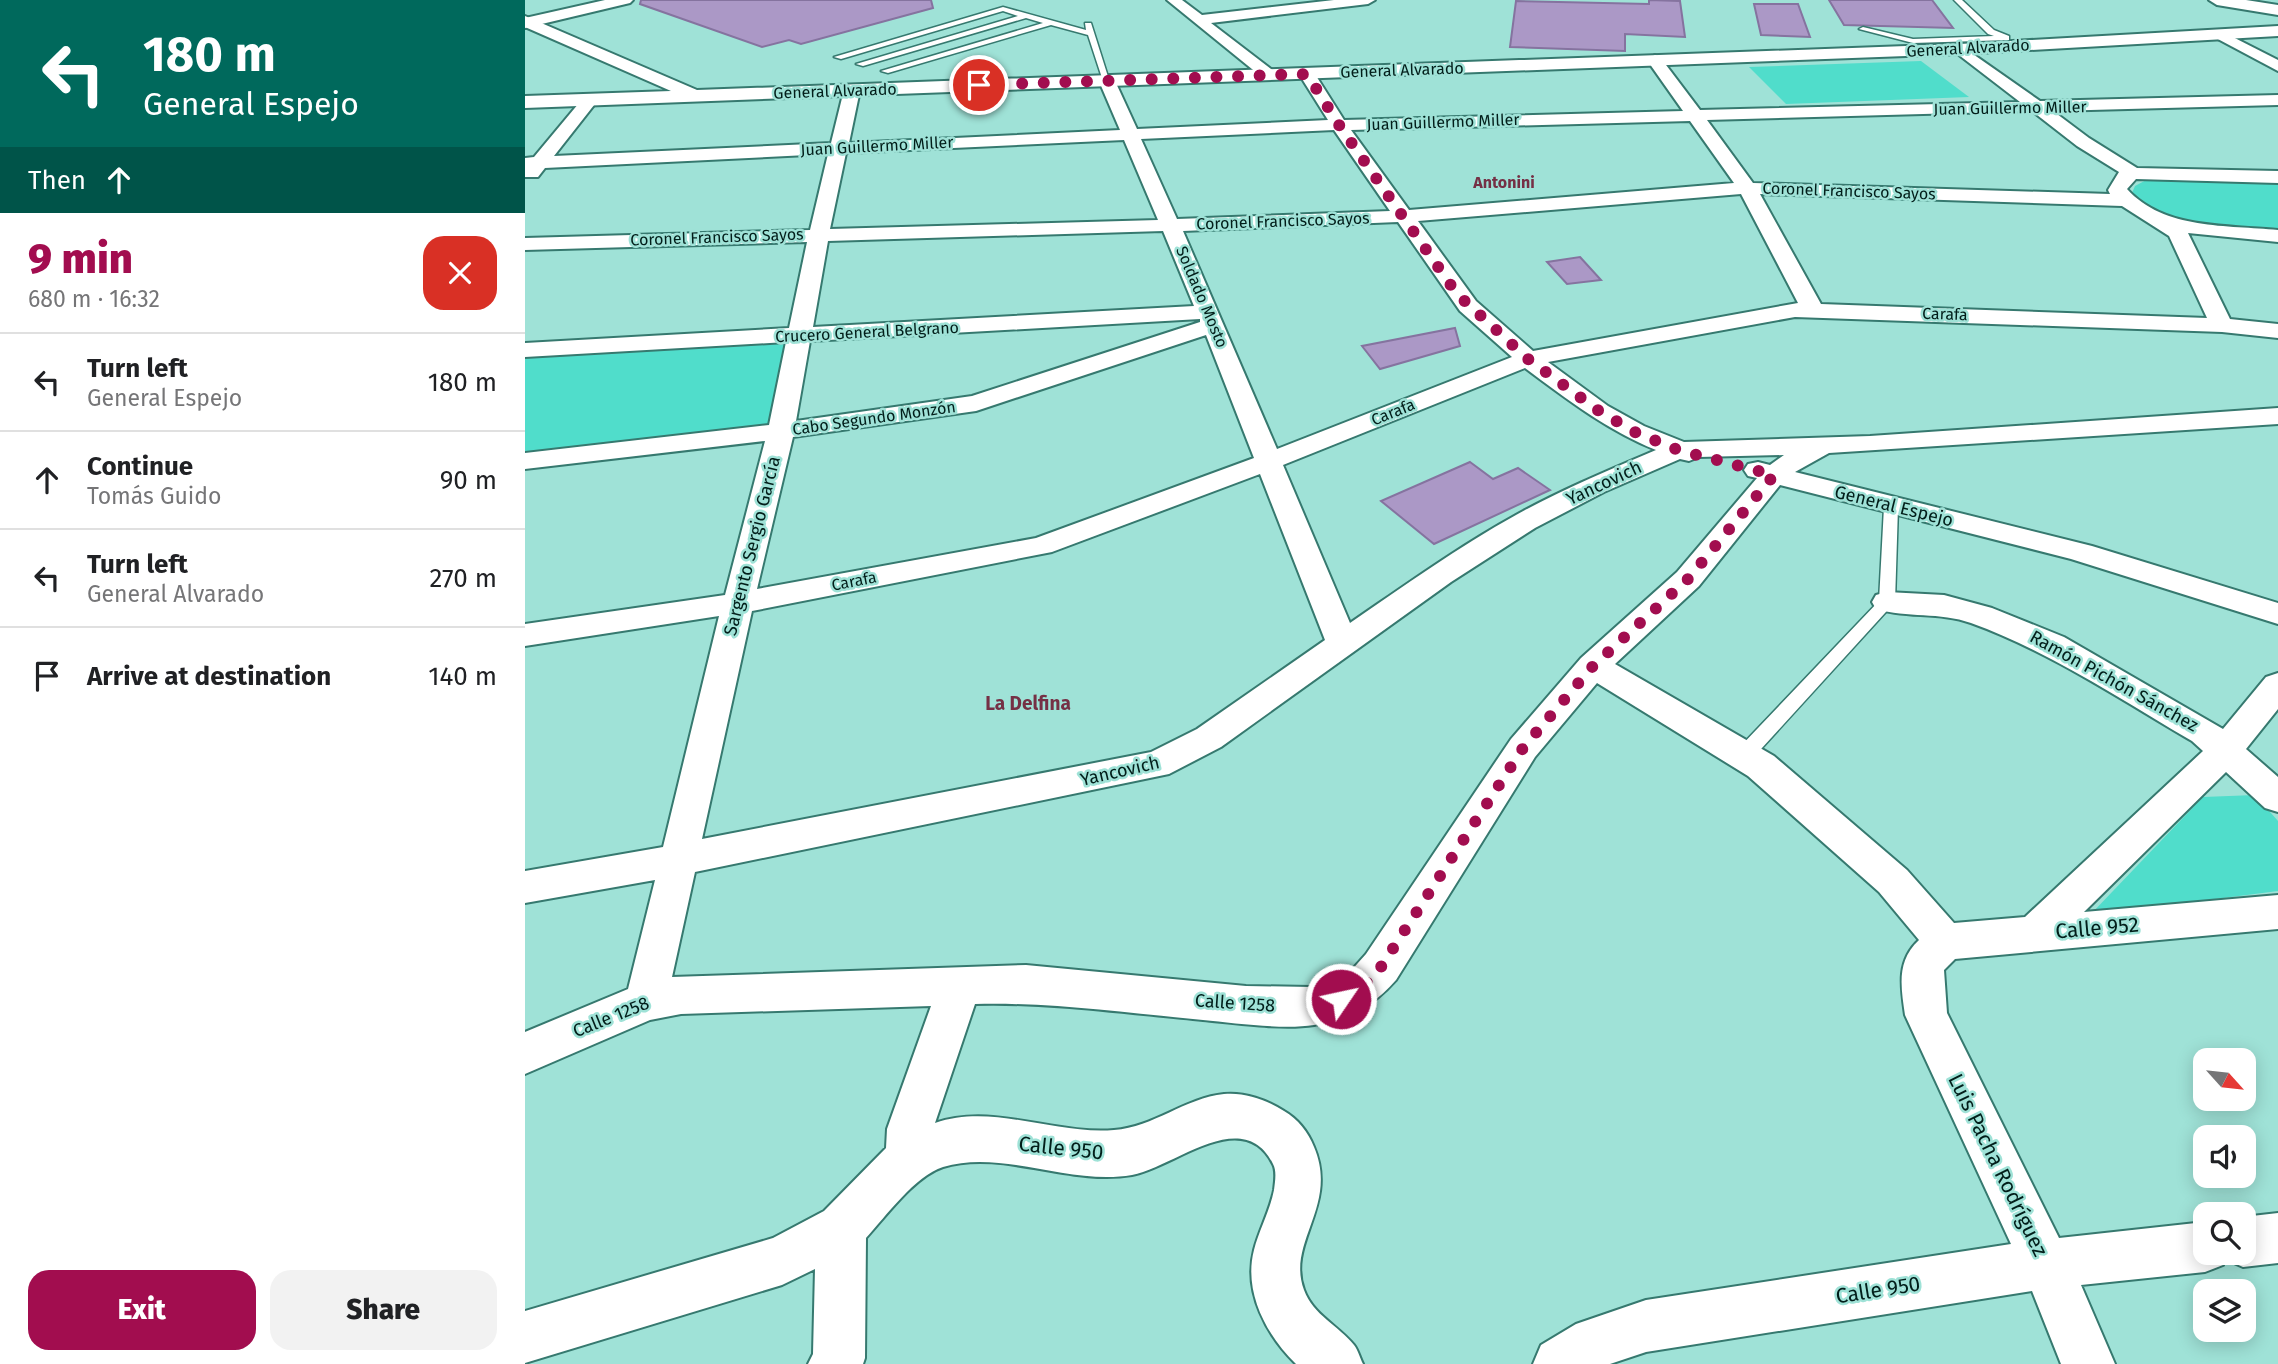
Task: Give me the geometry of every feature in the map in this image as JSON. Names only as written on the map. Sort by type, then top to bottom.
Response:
[{"type":"street","points":[[527,22],[625,0]]},
{"type":"street","points":[[1174,0],[1269,75]]},
{"type":"street","points":[[1198,20],[1368,0]]},
{"type":"street","points":[[2217,0],[2278,10]]},
{"type":"street","points":[[527,22],[697,96]]},
{"type":"street","name":"General Alvarado","points":[[525,103],[1959,49],[2278,31]]},
{"type":"street","points":[[2221,35],[2278,66]]},
{"type":"street","points":[[1959,49],[2083,142],[2133,173]]},
{"type":"street","points":[[1655,60],[1747,188],[1812,309]]},
{"type":"street","name":"General Espejo","points":[[1307,74],[1339,125],[1457,294],[1528,359],[1599,411],[1635,432],[1678,450],[1891,507],[2079,552],[2278,614]]},
{"type":"street","name":"Soldado Mosto","points":[[1107,81],[1211,318],[1342,643]]},
{"type":"street","name":"Sargento Sergio García","points":[[646,1001],[737,603],[781,431],[819,234],[852,90]]},
{"type":"street","points":[[525,180],[532,163],[590,100]]},
{"type":"street","name":"Juan Guillermo Miller","points":[[532,163],[1339,125],[2278,100]]},
{"type":"street","points":[[2222,325],[2178,233],[2171,225],[2125,200],[2117,190],[2118,184],[2133,173],[2278,177]]},
{"type":"street","name":"Coronel Francisco Sayos","points":[[525,244],[1404,216],[1747,188],[2125,200]]},
{"type":"street","points":[[2171,225],[2278,236]]},
{"type":"street","name":"Carafa","points":[[525,635],[737,603],[1042,545],[1270,461],[1528,359],[1812,309],[2222,325],[2278,331]]},
{"type":"street","name":"Crucero General Belgrano","points":[[525,350],[1211,318]]},
{"type":"street","name":"Cabo Segundo Monzón","points":[[525,461],[781,431],[976,403],[1211,318]]},
{"type":"street","points":[[1678,450],[1824,446],[2278,416]]},
{"type":"street","name":"Calle 1258","points":[[525,1054],[646,1001],[681,995],[1027,984],[1246,1005],[1311,1006],[1341,999],[1364,986],[1381,967],[1523,748],[1593,666],[1688,579],[1774,475],[1792,461],[1824,446]]},
{"type":"street","name":"Yancovich","points":[[525,887],[677,860],[1156,764],[1184,753],[1209,738],[1440,575],[1525,522],[1594,486],[1678,450]]},
{"type":"street","name":"Ramón Pichón Sánchez","points":[[1887,601],[1944,605],[2023,630],[2177,715],[2227,749],[2278,797]]},
{"type":"street","points":[[1593,666],[1761,766],[1893,881],[1934,952]]},
{"type":"street","points":[[2035,934],[2227,749],[2278,685]]},
{"type":"street","name":"Calle 952","points":[[1934,952],[2035,934],[2278,912]]},
{"type":"street","name":"Luis Pacha Rodríguez","points":[[1934,952],[1922,988],[1926,1015],[2046,1264],[2088,1364]]},
{"type":"street","points":[[525,1337],[782,1260],[841,1228],[909,1158],[910,1129],[960,985]]},
{"type":"street","name":"Calle 950","points":[[909,1158],[944,1144],[970,1141],[1108,1154],[1142,1149],[1200,1121],[1237,1116],[1263,1121],[1280,1135],[1296,1159],[1300,1182],[1276,1260],[1279,1295],[1301,1335],[1336,1364]]},
{"type":"street","points":[[835,1364],[839,1358],[841,1228]]},
{"type":"street","points":[[2256,1241],[2278,1238]]},
{"type":"street","name":"Calle 950","points":[[1560,1364],[1595,1343],[1646,1326],[2046,1264],[2193,1248]]},
{"type":"lane","points":[[1863,29],[1913,41],[2006,38],[1991,32],[1958,0]]},
{"type":"lane","points":[[838,57],[1003,9],[1092,34]]},
{"type":"lane","points":[[860,64],[1027,16]]},
{"type":"lane","name":"Soldado Mosto","points":[[1066,26],[1082,21],[1092,34],[1107,81]]},
{"type":"lane","points":[[885,71],[1051,22]]},
{"type":"lane","points":[[1744,755],[1887,601],[1891,507]]},
{"type":"green space","points":[[1921,61],[1969,97],[1786,104],[1749,67]]},
{"type":"green space","points":[[2150,178],[2278,182],[2278,231],[2219,227],[2164,214],[2132,193],[2135,186]]},
{"type":"green space","points":[[799,336],[781,431],[525,461],[525,350]]},
{"type":"green space","points":[[2255,795],[2278,821],[2278,891],[2090,915],[2203,797]]},
{"type":"building","points":[[641,0],[931,0],[933,8],[801,44],[789,40],[762,47],[640,4]]},
{"type":"building","points":[[1649,0],[1680,1],[1685,37],[1625,34],[1625,51],[1510,47],[1516,1],[1649,4]]},
{"type":"building","points":[[1829,0],[1932,0],[1953,28],[1844,25]]},
{"type":"building","points":[[1754,4],[1798,4],[1810,37],[1761,35]]},
{"type":"building","points":[[1580,257],[1601,280],[1567,284],[1547,262]]},
{"type":"building","points":[[1455,328],[1460,346],[1380,369],[1362,346]]},
{"type":"building","points":[[1470,462],[1493,479],[1518,468],[1550,490],[1434,544],[1381,501]]},
{"type":"district","name":"Antonini","points":[[1504,182]]},
{"type":"district","name":"La Delfina","points":[[1028,703]]},
{"type":"route","points":[[979,85],[1307,74],[1339,125],[1457,294],[1528,359],[1599,411],[1635,432],[1678,450],[1774,475],[1688,579],[1593,666],[1523,748],[1381,967],[1364,986],[1341,999]]}]
